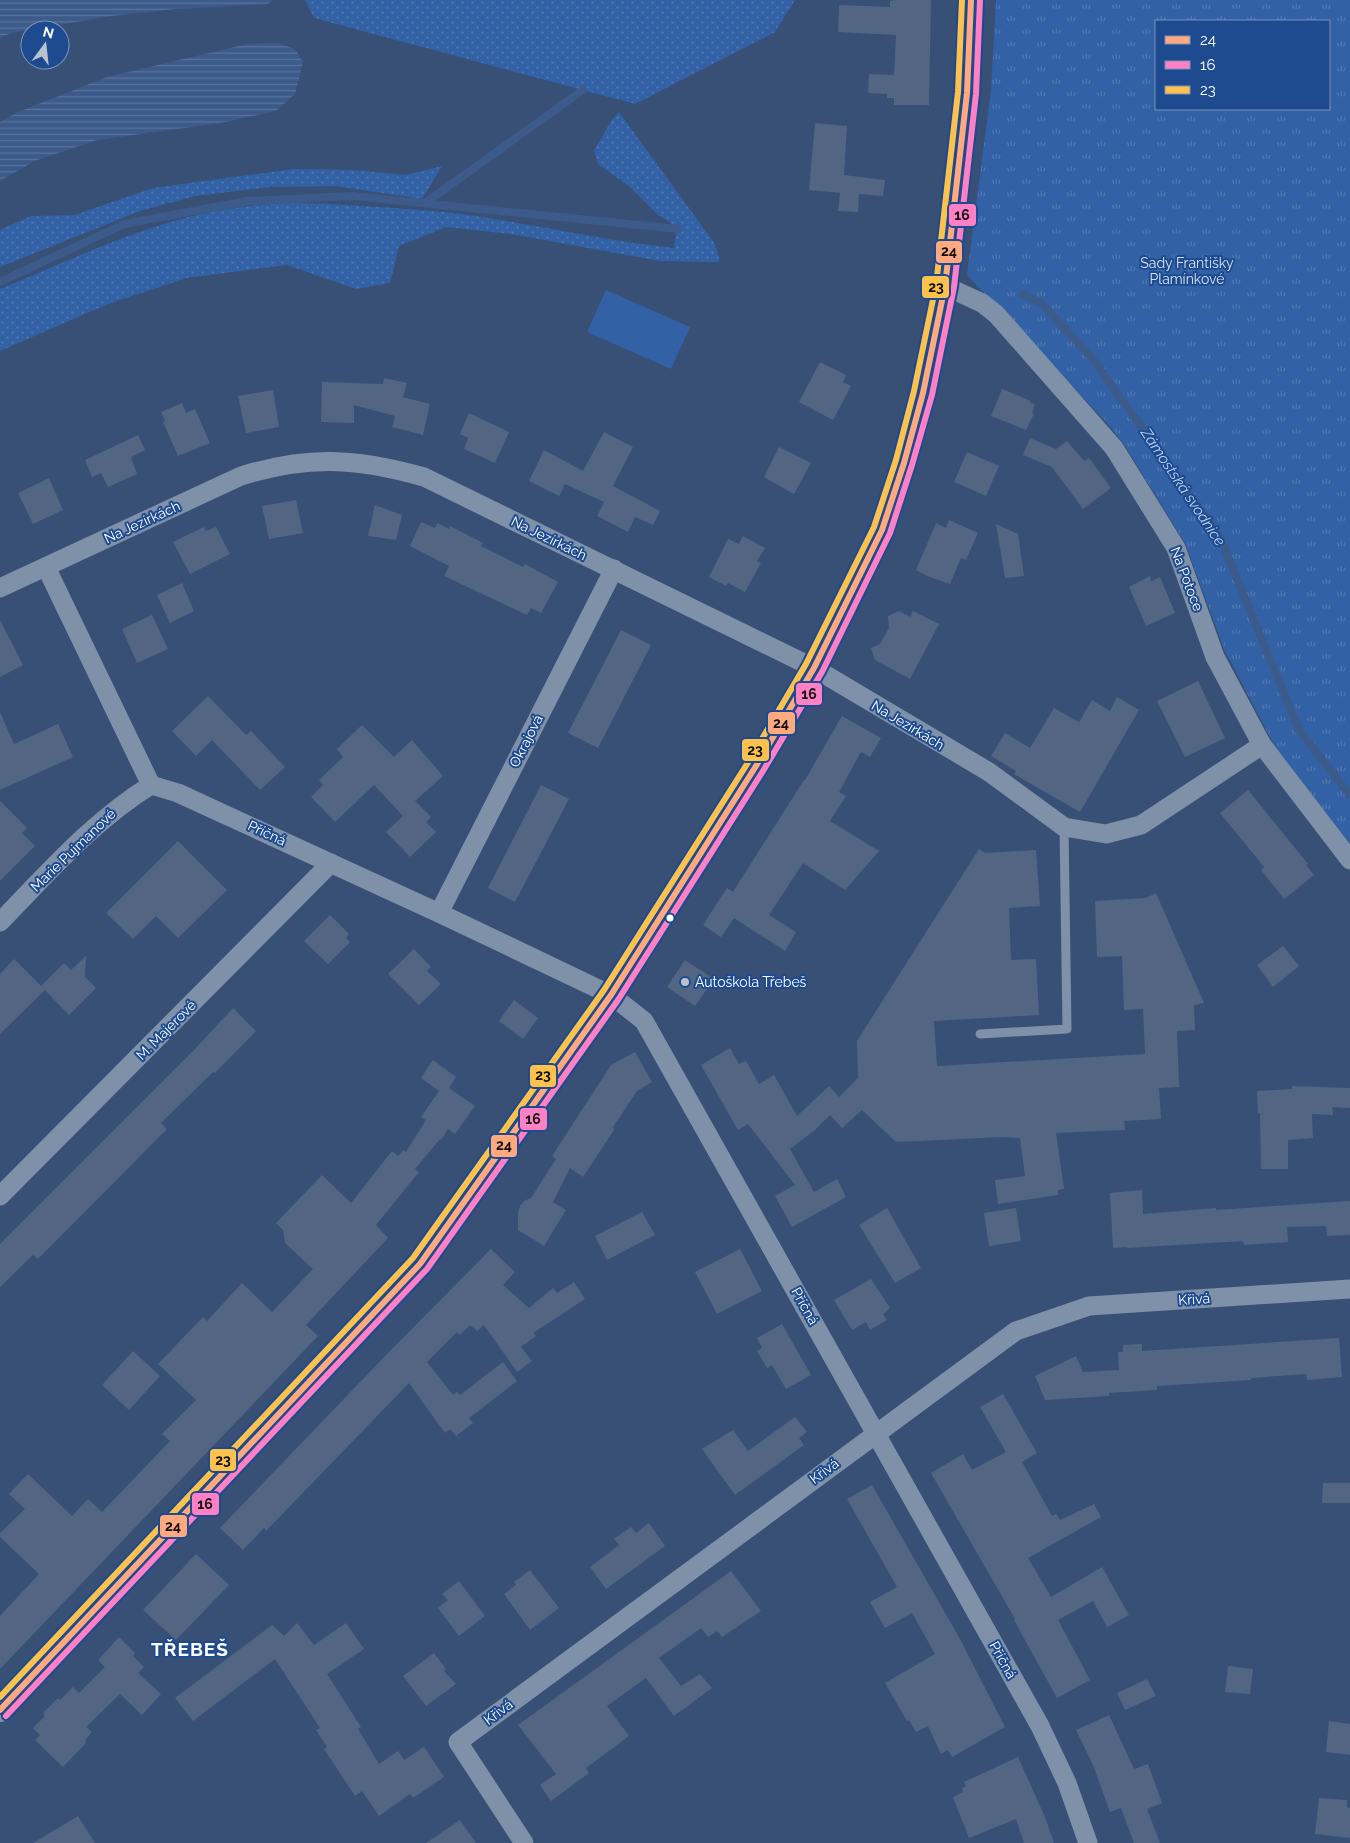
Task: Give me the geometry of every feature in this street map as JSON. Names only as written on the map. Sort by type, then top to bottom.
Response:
[{"type":"street","points":[[0,1710],[420,1264],[611,995],[756,766],[814,668],[884,522],[904,463],[923,394],[945,286],[967,93],[971,0]]},
{"type":"street","name":"Na Potoce","points":[[945,286],[982,303],[996,314],[1114,448],[1176,548],[1215,657],[1262,745],[1350,860]]},
{"type":"street","name":"Na Jezírkách","points":[[0,588],[241,476],[295,463],[322,461],[354,462],[388,467],[424,477],[814,668],[989,772],[1064,827],[1106,834],[1141,825],[1262,745]]},
{"type":"street","points":[[46,567],[151,785]]},
{"type":"street","name":"Okrajová","points":[[439,913],[614,569]]},
{"type":"street","name":"Příčná","points":[[151,785],[178,792],[611,995],[644,1021],[1040,1726],[1068,1783],[1088,1843]]},
{"type":"street","name":"Marie Pujmanové","points":[[0,922],[94,827],[124,802],[151,785]]},
{"type":"street","name":"M. Majerové","points":[[0,1196],[331,863]]},
{"type":"street","name":"Křivá","points":[[524,1843],[458,1742],[876,1432],[1016,1331],[1089,1306],[1350,1289]]},
{"type":"lane","points":[[980,1034],[1067,1029],[1064,827]]},
{"type":"green space","points":[[305,0],[795,0],[775,32],[635,104],[314,18]]},
{"type":"green space","name":"Sady Františky Plamínkové","points":[[996,0],[1350,0],[1350,844],[1275,747],[1224,649],[1185,543],[1125,446],[1109,425],[967,275],[991,90]]},
{"type":"green space","points":[[619,112],[715,244],[720,262],[660,261],[511,234],[446,227],[399,246],[390,283],[356,289],[287,265],[186,278],[108,304],[0,351],[0,289],[145,230],[204,213],[235,208],[299,203],[420,210],[476,216],[674,248],[677,227],[658,215],[630,187],[598,164],[594,151],[613,118]]},
{"type":"green space","points":[[442,166],[422,199],[336,186],[271,187],[195,196],[140,211],[0,267],[0,230],[31,216],[75,215],[153,188],[294,169],[353,170],[406,175]]},
{"type":"green space","points":[[606,290],[690,327],[671,369],[587,332]]},
{"type":"shaded area","points":[[0,0],[272,0],[268,4],[175,9],[70,23],[70,20],[20,20],[20,31],[0,38]]},
{"type":"shaded area","points":[[278,43],[295,49],[303,62],[295,94],[276,111],[221,123],[97,140],[35,161],[0,181],[0,122],[18,112],[107,77],[247,44]]},
{"type":"building","points":[[931,0],[929,105],[894,105],[894,98],[887,98],[887,94],[868,93],[869,74],[894,75],[896,35],[838,32],[839,5],[890,7],[890,1]]},
{"type":"building","points":[[815,123],[847,126],[844,175],[885,180],[883,196],[859,194],[858,212],[838,211],[840,193],[809,190]]},
{"type":"building","points":[[820,362],[846,375],[843,382],[851,386],[833,420],[799,402]]},
{"type":"building","points":[[384,378],[407,383],[403,397],[430,404],[423,435],[392,427],[395,416],[354,405],[354,423],[321,422],[322,382],[383,384]]},
{"type":"building","points":[[1002,389],[1035,404],[1032,413],[1034,414],[1026,430],[991,416]]},
{"type":"building","points":[[273,390],[279,427],[246,433],[238,396]]},
{"type":"building","points":[[182,403],[186,413],[195,409],[210,443],[178,456],[163,422],[165,421],[161,412]]},
{"type":"building","points":[[469,413],[509,432],[495,463],[464,449],[468,438],[460,434]]},
{"type":"building","points":[[604,432],[633,447],[613,486],[660,511],[653,525],[635,517],[628,532],[597,516],[604,502],[565,484],[559,496],[529,481],[544,450],[583,471]]},
{"type":"building","points":[[138,435],[145,450],[131,457],[137,474],[108,487],[101,473],[92,477],[85,460]]},
{"type":"building","points":[[1030,438],[1056,449],[1067,441],[1084,461],[1089,458],[1111,488],[1083,509],[1052,467],[1023,455]]},
{"type":"building","points":[[779,447],[811,463],[794,494],[764,477]]},
{"type":"building","points":[[967,452],[999,466],[986,496],[954,482]]},
{"type":"building","points":[[49,478],[63,510],[33,524],[18,493]]},
{"type":"building","points":[[296,500],[303,533],[269,539],[262,506]]},
{"type":"building","points":[[375,505],[402,515],[396,540],[368,536]]},
{"type":"building","points":[[949,520],[978,533],[966,560],[961,558],[950,584],[916,570],[936,523],[946,528]]},
{"type":"building","points":[[421,522],[435,528],[437,523],[449,529],[450,526],[483,543],[481,546],[523,567],[525,564],[558,582],[541,613],[531,608],[527,615],[444,576],[449,566],[410,546]]},
{"type":"building","points":[[996,524],[1018,534],[1024,576],[1005,578]]},
{"type":"building","points":[[204,527],[206,531],[216,527],[230,554],[190,574],[173,542]]},
{"type":"building","points":[[743,536],[765,548],[757,561],[761,563],[745,592],[728,583],[726,586],[709,577],[728,539],[739,544]]},
{"type":"building","points":[[1150,576],[1151,581],[1160,577],[1175,613],[1146,626],[1129,587]]},
{"type":"building","points":[[182,583],[194,611],[170,623],[157,595]]},
{"type":"building","points":[[899,611],[910,617],[913,611],[939,624],[910,679],[875,660],[871,648],[880,644],[889,628],[888,616]]},
{"type":"building","points":[[152,615],[168,649],[137,663],[122,629]]},
{"type":"building","points":[[0,620],[23,665],[0,677]]},
{"type":"building","points":[[621,630],[651,645],[598,748],[568,733]]},
{"type":"building","points":[[1198,681],[1225,738],[1185,757],[1157,701]]},
{"type":"building","points":[[208,696],[246,735],[251,731],[285,767],[260,790],[212,740],[196,756],[172,731]]},
{"type":"building","points":[[1117,697],[1139,710],[1080,812],[1014,774],[1016,771],[991,756],[1005,733],[1030,748],[1054,708],[1079,722],[1092,700],[1110,711]]},
{"type":"building","points":[[0,712],[14,744],[58,724],[73,757],[0,790]]},
{"type":"building","points":[[842,716],[881,738],[870,757],[861,752],[839,792],[846,796],[830,821],[879,851],[845,890],[803,863],[769,915],[796,932],[785,951],[734,918],[721,937],[703,925],[727,888],[733,892],[805,780]]},
{"type":"building","points":[[362,725],[394,757],[412,740],[443,776],[415,801],[431,817],[426,822],[436,832],[410,857],[386,832],[403,816],[374,785],[335,822],[311,797],[323,785],[319,780],[343,757],[337,749]]},
{"type":"building","points":[[541,785],[569,799],[515,902],[488,888]]},
{"type":"building","points":[[1248,790],[1308,864],[1306,865],[1314,875],[1284,899],[1261,870],[1264,867],[1220,813]]},
{"type":"building","points":[[0,801],[27,828],[22,833],[35,846],[0,881]]},
{"type":"building","points":[[178,841],[227,890],[178,938],[156,916],[133,939],[106,913]]},
{"type":"building","points":[[979,849],[985,853],[1036,850],[1040,906],[1009,908],[1011,960],[1036,959],[1039,1015],[934,1021],[937,1066],[1145,1054],[1143,1009],[1124,1010],[1122,956],[1097,957],[1095,901],[1146,898],[1156,893],[1204,1003],[1194,1005],[1195,1030],[1177,1031],[1179,1087],[1159,1088],[1161,1119],[1124,1121],[1125,1130],[1056,1133],[1064,1189],[1058,1190],[1058,1195],[998,1204],[995,1180],[1025,1176],[1020,1138],[1003,1137],[896,1142],[862,1110],[842,1128],[830,1115],[815,1130],[790,1149],[814,1192],[837,1179],[846,1197],[792,1227],[775,1196],[795,1185],[748,1124],[738,1130],[701,1065],[730,1048],[739,1064],[746,1061],[759,1084],[774,1075],[797,1116],[829,1086],[839,1097],[858,1078],[857,1041]]},
{"type":"building","points":[[330,915],[349,934],[346,938],[350,942],[328,964],[304,941]]},
{"type":"building","points":[[1283,946],[1299,966],[1273,987],[1257,965]]},
{"type":"building","points":[[414,949],[431,967],[427,971],[441,984],[419,1005],[388,974]]},
{"type":"building","points":[[86,956],[85,977],[96,988],[69,1015],[41,986],[64,963],[71,970]]},
{"type":"building","points":[[14,959],[45,990],[0,1034],[0,974]]},
{"type":"building","points":[[685,960],[714,979],[695,1006],[667,987]]},
{"type":"building","points":[[514,1000],[538,1018],[523,1039],[499,1021]]},
{"type":"building","points":[[233,1008],[256,1031],[215,1073],[213,1072],[161,1123],[167,1129],[38,1259],[33,1255],[0,1287],[0,1244],[193,1051]]},
{"type":"building","points":[[635,1052],[652,1082],[637,1091],[583,1177],[570,1168],[553,1202],[566,1210],[544,1246],[518,1230],[520,1206],[524,1201],[531,1198],[556,1159],[552,1156],[611,1065]]},
{"type":"building","points":[[433,1060],[456,1077],[449,1088],[475,1106],[455,1134],[448,1129],[441,1140],[415,1169],[419,1172],[376,1225],[388,1238],[306,1325],[318,1336],[0,1669],[0,1616],[39,1574],[0,1537],[0,1533],[25,1509],[9,1494],[28,1474],[72,1516],[88,1499],[102,1512],[170,1441],[162,1434],[196,1400],[158,1364],[203,1317],[207,1321],[242,1283],[272,1312],[313,1269],[285,1243],[283,1230],[276,1223],[322,1175],[351,1203],[392,1151],[398,1156],[403,1150],[406,1152],[426,1120],[421,1117],[439,1091],[421,1078]]},
{"type":"building","points":[[1292,1086],[1350,1088],[1350,1108],[1332,1107],[1333,1115],[1312,1114],[1313,1138],[1288,1140],[1288,1169],[1261,1169],[1260,1113],[1258,1113],[1257,1091],[1292,1089]]},
{"type":"building","points":[[1142,1190],[1143,1214],[1350,1201],[1350,1235],[1327,1236],[1326,1226],[1287,1227],[1288,1242],[1244,1245],[1243,1241],[1113,1248],[1110,1193]]},
{"type":"building","points":[[887,1208],[921,1268],[895,1283],[859,1225]]},
{"type":"building","points":[[1016,1208],[1021,1241],[989,1246],[984,1213]]},
{"type":"building","points":[[642,1212],[655,1235],[607,1260],[595,1236]]},
{"type":"building","points":[[491,1249],[515,1272],[503,1285],[529,1308],[553,1288],[557,1293],[574,1282],[585,1299],[533,1333],[536,1336],[521,1347],[532,1361],[517,1372],[484,1325],[477,1331],[470,1325],[460,1335],[457,1332],[427,1362],[453,1395],[457,1392],[460,1395],[503,1362],[517,1381],[469,1418],[473,1423],[456,1436],[450,1429],[445,1433],[409,1383],[266,1531],[264,1528],[243,1550],[220,1528]]},
{"type":"building","points":[[740,1249],[762,1291],[717,1314],[695,1272]]},
{"type":"building","points":[[871,1279],[890,1308],[883,1314],[887,1320],[870,1330],[866,1322],[852,1330],[834,1300]]},
{"type":"building","points":[[782,1324],[811,1375],[786,1389],[772,1365],[767,1368],[757,1351],[762,1348],[757,1338]]},
{"type":"building","points":[[1339,1338],[1342,1377],[1307,1380],[1306,1374],[1251,1378],[1251,1380],[1157,1386],[1157,1390],[1109,1393],[1109,1396],[1045,1400],[1035,1376],[1076,1356],[1083,1372],[1119,1370],[1118,1352],[1123,1352],[1123,1345],[1142,1344],[1142,1351]]},
{"type":"building","points":[[133,1351],[160,1376],[129,1410],[102,1385]]},
{"type":"building","points":[[1003,1394],[1037,1453],[1022,1462],[1052,1516],[1056,1514],[1060,1520],[1094,1504],[1101,1517],[1028,1558],[1051,1597],[1102,1567],[1129,1615],[1107,1627],[1093,1601],[1058,1620],[1090,1680],[1057,1698],[1015,1619],[931,1473],[963,1454],[972,1470],[1006,1452],[980,1407]]},
{"type":"building","points":[[795,1417],[807,1432],[799,1438],[804,1445],[735,1495],[702,1449],[733,1430],[748,1451]]},
{"type":"building","points":[[1323,1483],[1350,1483],[1350,1503],[1322,1503]]},
{"type":"building","points":[[872,1485],[960,1639],[1005,1727],[952,1757],[948,1750],[941,1754],[928,1726],[916,1732],[909,1720],[907,1721],[885,1683],[935,1654],[912,1613],[885,1628],[870,1602],[897,1587],[847,1499]]},
{"type":"building","points":[[649,1523],[665,1546],[606,1589],[590,1567],[619,1545],[614,1539],[631,1527],[636,1533]]},
{"type":"building","points":[[196,1554],[229,1585],[176,1640],[143,1610]]},
{"type":"building","points":[[530,1570],[559,1608],[530,1630],[504,1594],[516,1585],[514,1582]]},
{"type":"building","points":[[731,1571],[761,1611],[722,1637],[717,1631],[708,1637],[701,1628],[659,1658],[681,1686],[700,1674],[712,1688],[674,1716],[646,1678],[607,1706],[629,1736],[586,1768],[589,1773],[551,1801],[540,1785],[556,1774],[518,1725]]},
{"type":"building","points":[[459,1581],[485,1616],[459,1636],[438,1608],[448,1600],[442,1594]]},
{"type":"building","points":[[297,1623],[314,1645],[346,1623],[364,1649],[327,1674],[361,1727],[358,1729],[379,1764],[398,1751],[404,1760],[424,1747],[444,1777],[413,1798],[410,1794],[379,1816],[362,1791],[355,1796],[324,1749],[327,1747],[316,1730],[320,1728],[275,1659],[193,1721],[175,1698],[272,1625],[284,1636]]},
{"type":"building","points":[[119,1637],[135,1653],[133,1656],[144,1667],[138,1673],[161,1694],[142,1715],[120,1694],[86,1727],[92,1732],[85,1740],[86,1743],[63,1767],[35,1740],[40,1735],[33,1728],[45,1716],[43,1713],[58,1698],[60,1700],[73,1687],[79,1693],[105,1667],[98,1660]]},
{"type":"building","points":[[434,1653],[446,1669],[444,1671],[456,1684],[426,1706],[403,1676]]},
{"type":"building","points":[[1228,1666],[1253,1669],[1250,1694],[1225,1692]]},
{"type":"building","points":[[1147,1679],[1156,1696],[1125,1710],[1117,1693]]},
{"type":"building","points":[[1109,1715],[1134,1769],[1148,1764],[1162,1803],[1147,1809],[1160,1843],[1134,1843],[1121,1808],[1110,1812],[1093,1765],[1076,1730]]},
{"type":"building","points":[[1329,1721],[1350,1724],[1350,1755],[1326,1752]]},
{"type":"building","points":[[1018,1757],[1045,1817],[1054,1843],[1024,1843],[1016,1819],[969,1838],[953,1797],[963,1792],[962,1788],[966,1786],[964,1782]]},
{"type":"building","points":[[1319,1798],[1347,1800],[1347,1807],[1350,1808],[1350,1838],[1315,1834]]},
{"type":"building","points":[[78,1816],[95,1843],[33,1843]]},
{"type":"building","points":[[460,1820],[476,1843],[426,1843]]},
{"type":"waterway","points":[[425,203],[583,90]]},
{"type":"waterway","points":[[0,282],[124,224],[247,201],[353,196],[678,229]]},
{"type":"waterway","name":"Zámostská svodnice","points":[[1023,294],[1041,303],[1092,358],[1220,537],[1299,730],[1350,795]]},
{"type":"transit line","name":"23","points":[[0,1697],[413,1258],[604,990],[749,761],[806,664],[874,527],[896,460],[914,391],[936,285],[958,92],[962,0]]},
{"type":"transit line","name":"24","points":[[0,1710],[420,1264],[611,995],[756,766],[814,668],[882,530],[904,463],[923,393],[945,286],[967,93],[971,0]]},
{"type":"transit line","name":"16","points":[[6,1716],[427,1269],[618,1000],[763,771],[822,672],[890,533],[932,395],[954,287],[976,94],[980,0]]},
{"type":"place","name":"Autoškola Třebeš","points":[[685,982]]},
{"type":"district","name":"TŘEBEŠ","points":[[190,1649]]}]
